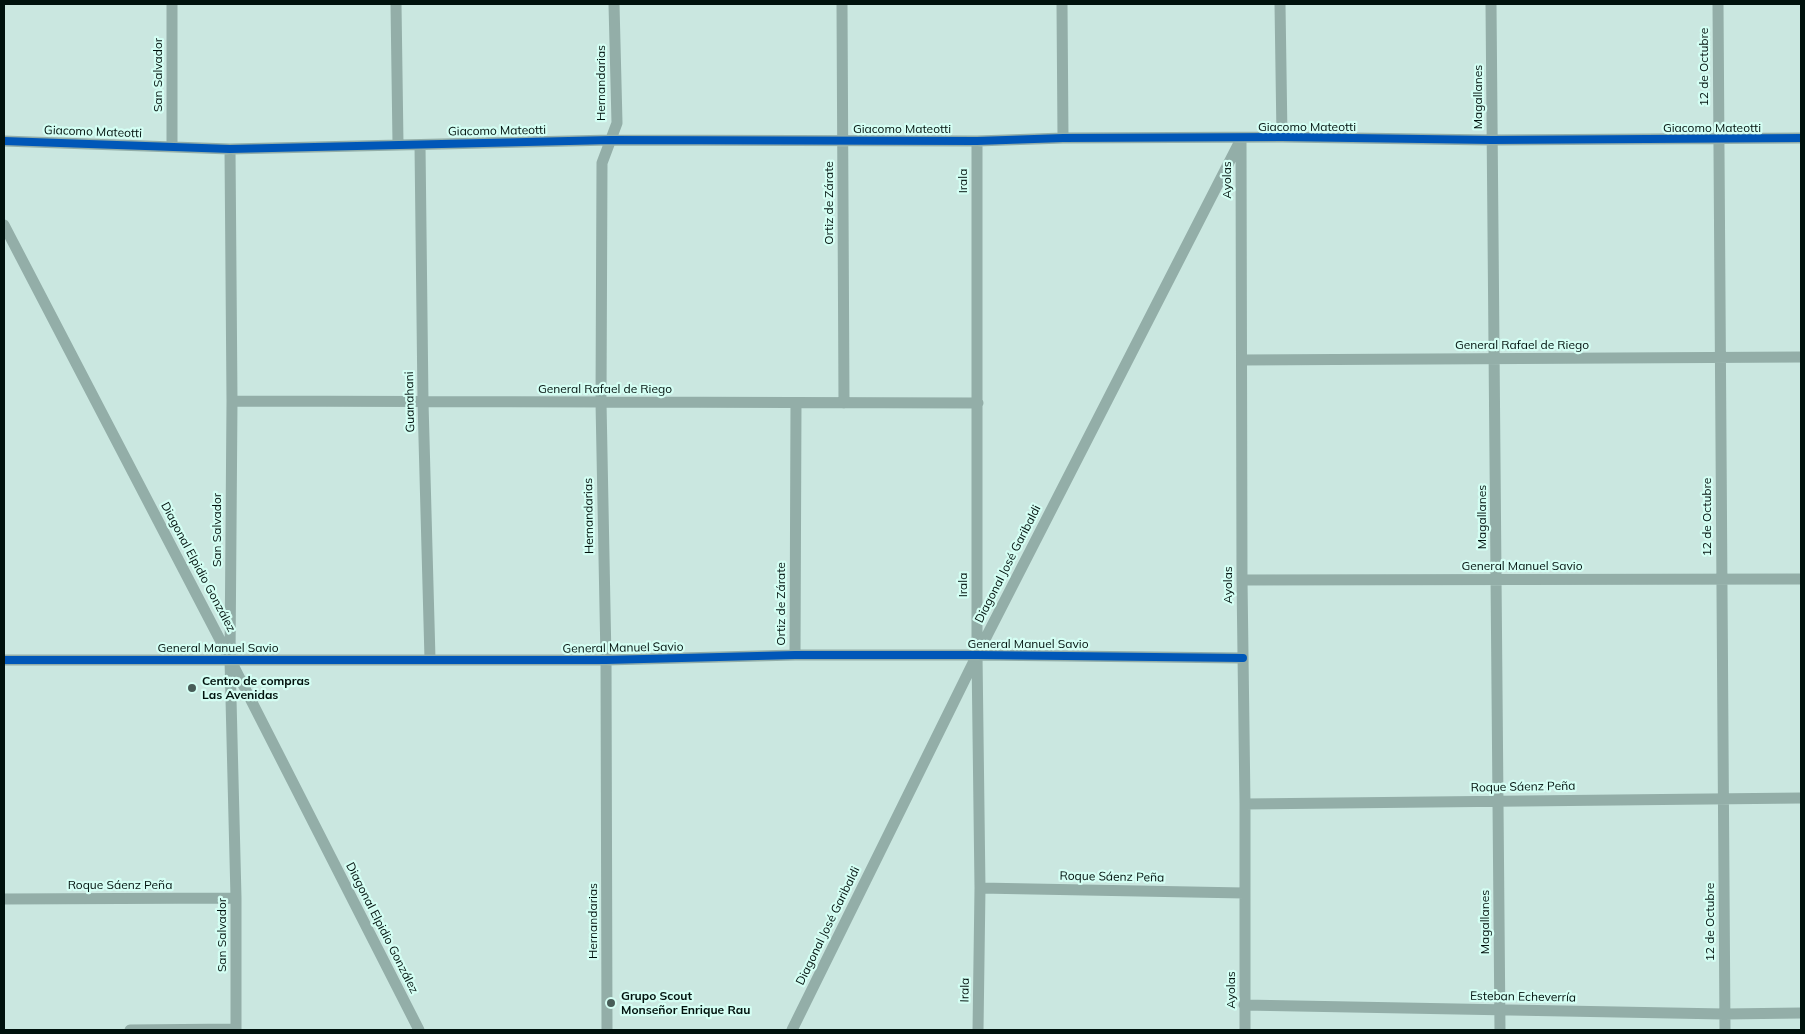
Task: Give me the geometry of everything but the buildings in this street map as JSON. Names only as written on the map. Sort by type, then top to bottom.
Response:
[{"type":"street","name":"San Salvador","points":[[172,4],[172,146]]},
{"type":"street","points":[[396,4],[398,144]]},
{"type":"street","name":"Hernandarias","points":[[607,1030],[606,660],[601,402],[602,164],[617,123],[614,4]]},
{"type":"street","name":"Ortiz de Zárate","points":[[842,4],[844,403]]},
{"type":"street","points":[[1062,4],[1063,138]]},
{"type":"street","points":[[1280,4],[1282,137]]},
{"type":"street","name":"Magallanes","points":[[1491,4],[1500,1030]]},
{"type":"street","name":"12 de Octubre","points":[[1718,4],[1725,1030]]},
{"type":"street","name":"Giacomo Mateotti","points":[[4,141],[230,149],[611,140],[976,141],[1063,138],[1241,139],[1282,137],[1492,140],[1801,138]]},
{"type":"street","name":"Ayolas","points":[[1241,139],[1242,658],[1245,804],[1244,1030]]},
{"type":"street","name":"Diagonal José Garibaldi","points":[[792,1030],[977,655],[1241,139]]},
{"type":"street","name":"Irala","points":[[976,141],[977,655],[980,888],[978,1030]]},
{"type":"street","name":"Guanahani","points":[[420,144],[423,402],[430,659]]},
{"type":"street","name":"San Salvador","points":[[230,149],[232,401],[230,659],[236,898],[236,1029]]},
{"type":"street","name":"Diagonal Elpidio González","points":[[4,225],[230,659],[419,1030]]},
{"type":"street","name":"General Rafael de Riego","points":[[1242,360],[1801,357]]},
{"type":"street","name":"General Rafael de Riego","points":[[232,401],[978,403]]},
{"type":"street","name":"Ortiz de Zárate","points":[[795,655],[796,403]]},
{"type":"street","name":"General Manuel Savio","points":[[1242,580],[1801,579]]},
{"type":"street","name":"General Manuel Savio","points":[[4,660],[606,660],[795,655],[1242,658]]},
{"type":"street","name":"Roque Sáenz Peña","points":[[1245,804],[1801,798]]},
{"type":"street","name":"Roque Sáenz Peña","points":[[980,888],[1244,893]]},
{"type":"street","name":"Roque Sáenz Peña","points":[[4,899],[236,898]]},
{"type":"street","name":"Esteban Echeverría","points":[[1244,1005],[1724,1014],[1801,1013]]},
{"type":"street","points":[[130,1030],[236,1029]]},
{"type":"cycle path","points":[[4,141],[230,149],[611,140],[977,141],[1063,138],[1282,137],[1492,140],[1801,138]]},
{"type":"cycle path","points":[[4,660],[606,660],[795,655],[1243,658]]},
{"type":"place","name":"Centro de compras Las Avenidas","points":[[192,688]]},
{"type":"place","name":"Grupo Scout Monseñor Enrique Rau","points":[[611,1003]]}]
